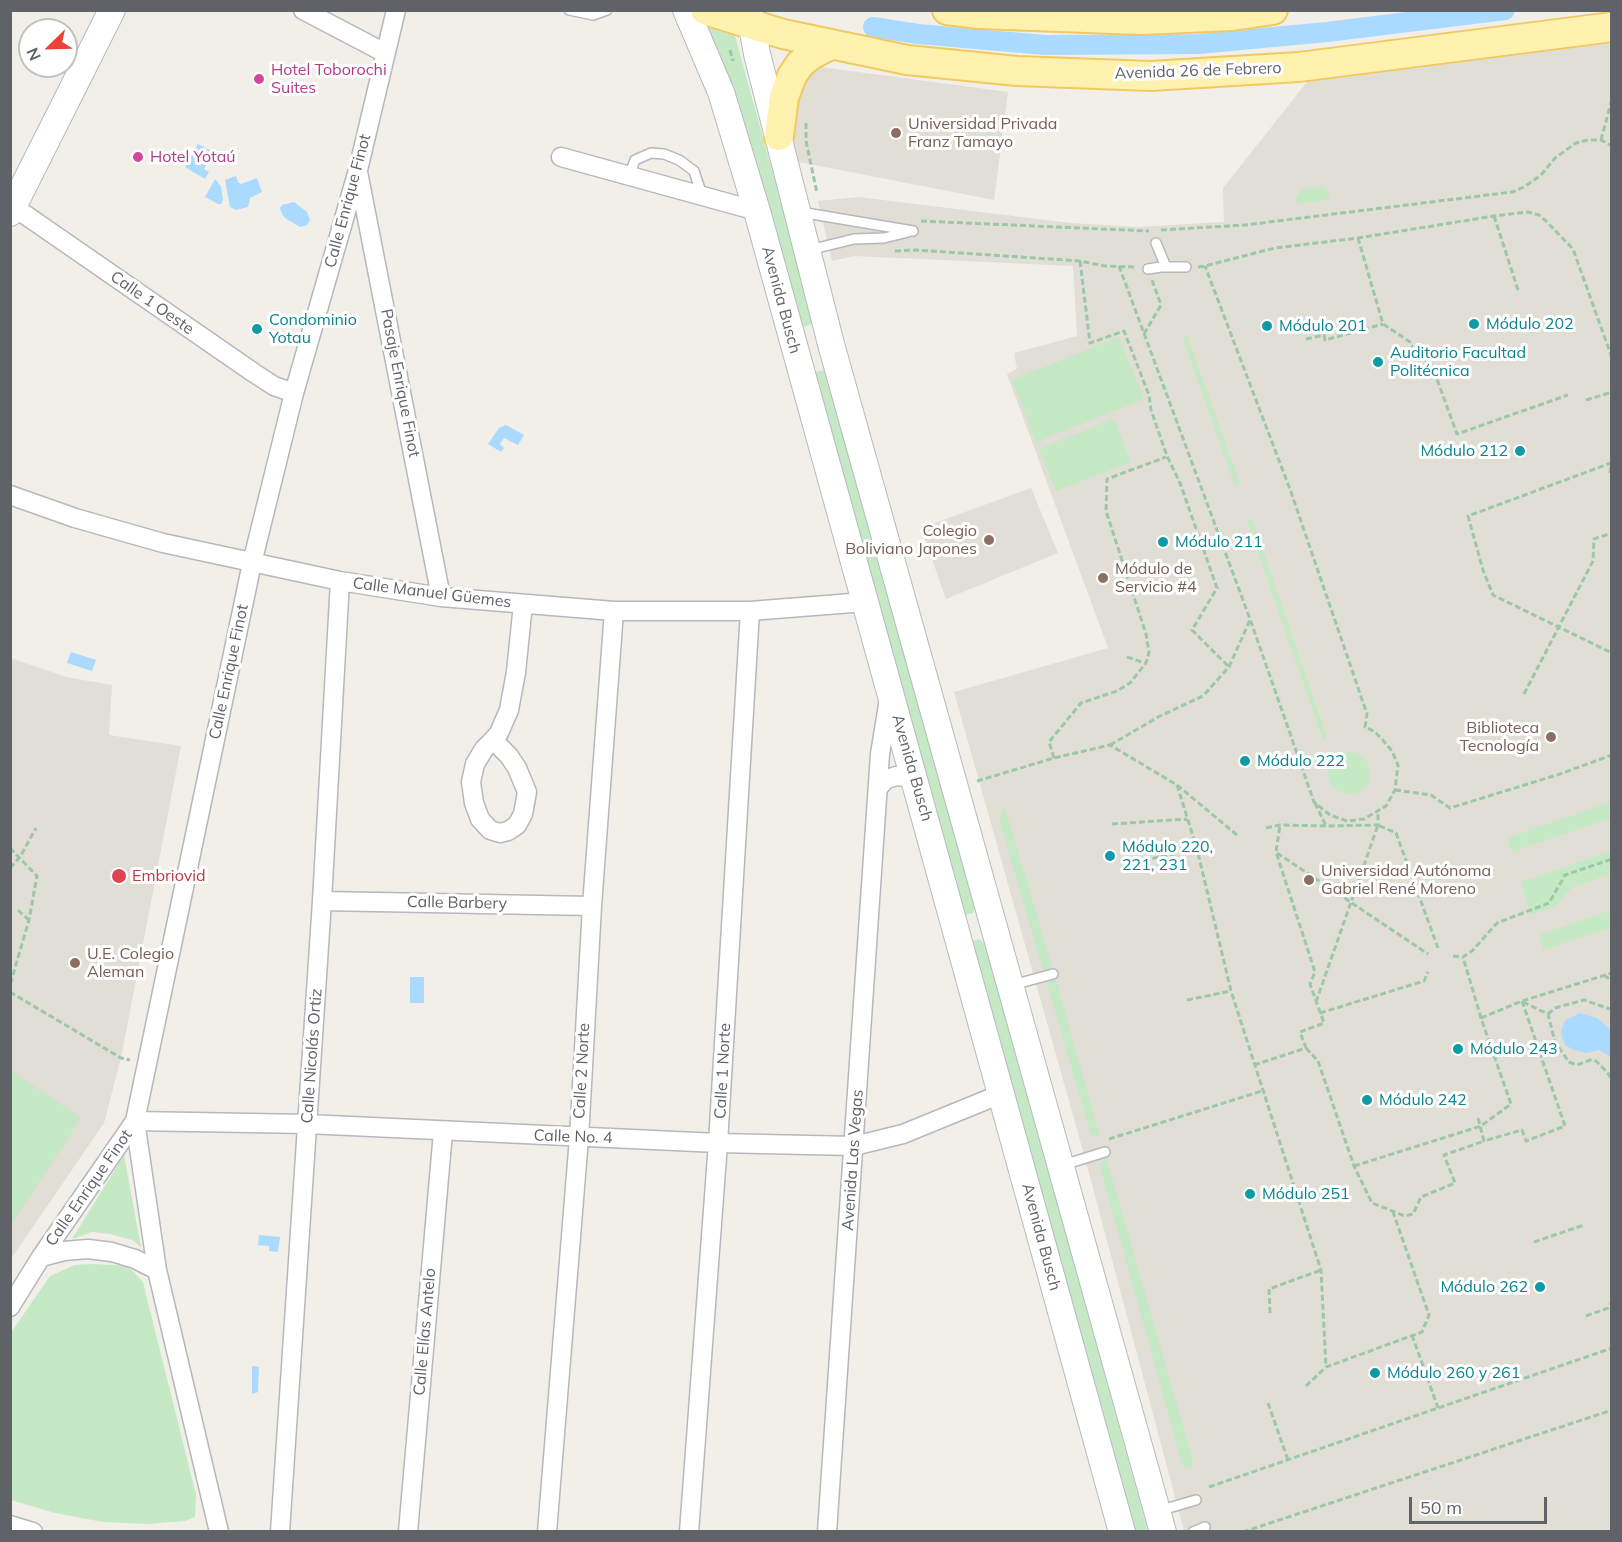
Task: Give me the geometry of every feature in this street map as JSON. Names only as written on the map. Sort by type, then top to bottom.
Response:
[{"type":"main road","points":[[12,210],[112,10]]},
{"type":"main road","name":"Avenida Busch","points":[[686,10],[721,92],[757,211],[1122,1532]]},
{"type":"main road","name":"Avenida 26 de Febrero","points":[[705,10],[750,18],[830,45],[907,60],[1017,71],[1151,76],[1299,67],[1611,27]]},
{"type":"main road","points":[[947,10],[979,14],[1141,20],[1232,16],[1273,10]]},
{"type":"main road","points":[[750,18],[779,136],[809,213],[807,250],[831,344],[1160,1521]]},
{"type":"main road","points":[[779,136],[784,97],[792,76],[800,64],[811,55],[830,45]]},
{"type":"main road","points":[[768,252],[785,277],[802,339],[807,346],[813,348],[831,344]]},
{"type":"main road","points":[[956,928],[992,918]]},
{"type":"street","points":[[303,10],[385,53]]},
{"type":"street","name":"Calle Enrique Finot","points":[[10,1307],[41,1257],[135,1121],[252,563],[294,393],[358,170],[396,10]]},
{"type":"street","points":[[561,157],[757,211]]},
{"type":"street","name":"Pasaje Enrique Finot","points":[[358,170],[441,597]]},
{"type":"street","name":"Calle 1 Oeste","points":[[12,210],[274,386],[294,393]]},
{"type":"street","name":"Calle Manuel Güemes","points":[[10,495],[75,518],[163,543],[340,581],[441,597],[614,611],[750,611],[865,602]]},
{"type":"street","name":"Calle Nicolás Ortiz","points":[[280,1532],[322,901],[340,581]]},
{"type":"street","points":[[493,740],[517,768],[527,792],[523,814],[517,825],[500,833],[490,830],[480,819],[474,803],[471,782],[475,765],[484,750],[499,733],[509,710],[516,672],[523,604]]},
{"type":"street","name":"Calle 2 Norte","points":[[547,1532],[579,1138],[592,906],[614,611]]},
{"type":"street","name":"Calle 1 Norte","points":[[689,1532],[718,1143],[750,611]]},
{"type":"street","name":"Avenida Las Vegas","points":[[827,1532],[879,754],[890,692]]},
{"type":"street","points":[[878,788],[885,780],[896,776],[907,777],[916,783]]},
{"type":"street","name":"Calle Barbery","points":[[322,901],[592,906]]},
{"type":"street","name":"Calle No. 4","points":[[135,1121],[307,1124],[579,1138],[854,1146],[903,1134],[1001,1094]]},
{"type":"street","points":[[135,1121],[157,1270],[219,1532]]},
{"type":"street","name":"Calle Elías Antelo","points":[[408,1532],[443,1131]]},
{"type":"street","points":[[41,1257],[64,1251],[88,1249],[112,1252],[135,1259],[157,1270]]},
{"type":"street","points":[[10,1525],[33,1532]]},
{"type":"lane","points":[[569,10],[593,15],[607,10]]},
{"type":"lane","points":[[629,176],[635,160],[651,153],[664,154],[679,160],[694,171],[702,196]]},
{"type":"lane","points":[[807,250],[854,239],[884,238],[913,231],[809,213]]},
{"type":"lane","points":[[1156,243],[1166,267]]},
{"type":"lane","points":[[1148,268],[1186,267]]},
{"type":"lane","points":[[1010,985],[1053,974]]},
{"type":"lane","points":[[1060,1166],[1105,1152]]},
{"type":"lane","points":[[1160,1521],[1196,1500]]},
{"type":"lane","points":[[1193,1532],[1205,1527]]},
{"type":"path","points":[[1601,140],[1611,99]]},
{"type":"path","points":[[806,119],[809,213]]},
{"type":"path","points":[[912,221],[1137,232],[1245,225],[1512,192],[1524,187],[1540,175],[1555,159],[1576,143],[1601,140],[1611,146]]},
{"type":"path","points":[[1186,267],[1205,267],[1275,248],[1358,238],[1527,212],[1546,221],[1574,249],[1611,358]]},
{"type":"path","points":[[1494,216],[1519,292]]},
{"type":"path","points":[[1358,238],[1383,324],[1410,342],[1415,354],[1431,363],[1457,434],[1568,395]]},
{"type":"path","points":[[886,251],[916,250],[1148,268],[1161,305],[1144,335]]},
{"type":"path","points":[[1080,261],[1090,343],[1124,331],[1149,395],[1151,410],[1167,456],[1180,483],[1217,588],[1192,630],[1229,667]]},
{"type":"path","points":[[1119,266],[1250,619],[1314,802],[1326,826]]},
{"type":"path","points":[[1205,267],[1295,503],[1367,714],[1365,727],[1374,731],[1382,739],[1392,751],[1398,765],[1395,790],[1386,806],[1364,819],[1347,821],[1330,814],[1314,802]]},
{"type":"path","points":[[1306,339],[1324,334],[1325,340],[1383,324]]},
{"type":"path","points":[[1586,400],[1611,392]]},
{"type":"path","points":[[1054,758],[1049,742],[1081,703],[1117,691],[1130,683],[1146,663],[1149,652],[1146,634],[1106,511],[1107,479],[1167,456]]},
{"type":"path","points":[[1610,473],[1611,463],[1468,516],[1483,570],[1493,595],[1611,653]]},
{"type":"path","points":[[1524,694],[1593,561],[1594,539],[1611,533]]},
{"type":"path","points":[[996,776],[1054,758],[1110,745],[1160,716],[1203,696],[1229,667],[1250,619]]},
{"type":"path","points":[[1127,657],[1146,663]]},
{"type":"path","points":[[1110,745],[1177,785],[1237,835]]},
{"type":"path","points":[[1395,790],[1431,795],[1450,808],[1557,775],[1611,755]]},
{"type":"path","points":[[1177,785],[1197,849],[1231,991],[1321,1270],[1326,1367]]},
{"type":"path","points":[[1316,1002],[1378,825],[1378,812]]},
{"type":"path","points":[[1112,824],[1187,819]]},
{"type":"path","points":[[1280,825],[1276,852],[1315,972],[1310,984],[1324,1023],[1300,1032],[1306,1048],[1318,1061],[1354,1166],[1372,1203],[1405,1216],[1413,1214],[1421,1197],[1455,1183],[1444,1155],[1522,1130],[1526,1141],[1565,1126],[1522,1001]]},
{"type":"path","points":[[1266,828],[1280,825],[1378,825],[1396,833],[1438,948]]},
{"type":"path","points":[[10,868],[20,857],[36,828]]},
{"type":"path","points":[[10,848],[37,876],[29,920],[10,985]]},
{"type":"path","points":[[1126,864],[1197,849]]},
{"type":"path","points":[[1276,852],[1428,954]]},
{"type":"path","points":[[1453,957],[1463,957],[1472,951],[1497,923],[1549,903],[1565,875],[1611,859]]},
{"type":"path","points":[[18,910],[29,920]]},
{"type":"path","points":[[1354,1166],[1481,1126],[1511,1104],[1481,1018],[1463,957]]},
{"type":"path","points":[[1320,1013],[1424,981],[1428,972]]},
{"type":"path","points":[[1481,1018],[1522,1001],[1611,973]]},
{"type":"path","points":[[1604,975],[1611,981]]},
{"type":"path","points":[[1187,1000],[1231,991]]},
{"type":"path","points":[[10,992],[121,1058],[147,1064]]},
{"type":"path","points":[[1548,1014],[1555,1008],[1584,1000],[1610,1009]]},
{"type":"path","points":[[1522,1001],[1548,1014],[1555,1042],[1569,1062],[1577,1065],[1590,1060],[1596,1061],[1608,1073],[1611,1081]]},
{"type":"path","points":[[1254,1065],[1306,1048]]},
{"type":"path","points":[[1102,1142],[1262,1091]]},
{"type":"path","points":[[1478,1118],[1484,1141]]},
{"type":"path","points":[[1306,1386],[1326,1367],[1422,1332],[1429,1315],[1393,1212]]},
{"type":"path","points":[[1534,1242],[1584,1225]]},
{"type":"path","points":[[1270,1313],[1269,1289],[1321,1270]]},
{"type":"path","points":[[1586,1316],[1608,1308],[1611,1302]]},
{"type":"path","points":[[1412,1335],[1438,1408]]},
{"type":"path","points":[[1209,1487],[1611,1348]]},
{"type":"path","points":[[1268,1403],[1288,1460]]},
{"type":"path","points":[[1243,1532],[1611,1410]]},
{"type":"shaded area","name":"Universidad Autónoma Gabriel René Moreno","points":[[1608,43],[1611,46],[1611,1531],[1184,1531],[1085,1158],[954,692],[1108,648],[1007,374],[1017,369],[1014,353],[1077,336],[1073,266],[855,256],[832,261],[818,201],[858,197],[1071,223],[1138,227],[1224,222],[1223,188],[1311,77]]},
{"type":"shaded area","name":"Universidad Privada Franz Tamayo","points":[[813,66],[1008,92],[994,200],[794,161],[790,143],[789,108]]},
{"type":"shaded area","name":"Colegio Boliviano Japones","points":[[1031,488],[1058,553],[946,599],[921,528]]},
{"type":"shaded area","name":"U.E. Colegio Aleman","points":[[11,658],[66,677],[112,685],[109,735],[181,746],[121,1058],[104,1123],[11,1259]]},
{"type":"green space","points":[[709,28],[735,36],[814,323],[804,327],[798,322],[731,89]]},
{"type":"green space","points":[[1323,186],[1331,199],[1294,204],[1300,190]]},
{"type":"green space","points":[[1187,336],[1240,484],[1235,486],[1183,338]]},
{"type":"green space","points":[[1119,337],[1144,399],[1036,442],[1012,380]]},
{"type":"green space","points":[[824,370],[831,385],[975,907],[973,913],[965,915],[960,909],[815,372]]},
{"type":"green space","points":[[1114,419],[1131,462],[1056,491],[1039,449]]},
{"type":"green space","points":[[1252,519],[1327,738],[1323,739],[1247,521]]},
{"type":"green space","points":[[1349,752],[1364,758],[1370,773],[1364,788],[1349,794],[1334,788],[1328,773],[1334,758]]},
{"type":"green space","points":[[1611,802],[1611,818],[1512,852],[1507,838]]},
{"type":"green space","points":[[1004,805],[1100,1137],[1091,1134],[999,819]]},
{"type":"green space","points":[[1611,851],[1611,873],[1571,888],[1555,906],[1531,915],[1521,882]]},
{"type":"green space","points":[[1611,910],[1611,927],[1544,950],[1539,935]]},
{"type":"green space","points":[[979,939],[985,944],[1148,1531],[1133,1531],[971,949],[973,941]]},
{"type":"green space","points":[[11,1071],[81,1118],[11,1225]]},
{"type":"green space","points":[[124,1155],[141,1247],[132,1240],[93,1232],[72,1239]]},
{"type":"green space","points":[[1106,1157],[1193,1461],[1191,1467],[1186,1469],[1182,1464],[1100,1166]]},
{"type":"green space","points":[[75,1265],[128,1266],[143,1282],[196,1495],[195,1517],[185,1521],[147,1524],[103,1522],[55,1513],[11,1500],[10,1334],[50,1276]]},
{"type":"water","points":[[198,144],[213,152],[204,169],[209,172],[205,179],[185,167]]},
{"type":"water","points":[[236,176],[241,184],[257,178],[262,192],[250,198],[248,207],[236,210],[230,207],[225,180]]},
{"type":"water","points":[[215,179],[221,187],[223,200],[221,204],[205,197]]},
{"type":"water","points":[[294,202],[307,212],[310,220],[307,225],[300,227],[282,214],[280,208],[282,205]]},
{"type":"water","points":[[506,425],[524,435],[518,445],[504,438],[500,444],[504,448],[501,452],[488,444],[499,428]]},
{"type":"water","points":[[71,652],[96,660],[92,671],[67,663]]},
{"type":"water","points":[[410,977],[424,977],[424,1003],[410,1003]]},
{"type":"water","points":[[1580,1013],[1597,1018],[1611,1030],[1611,1060],[1600,1050],[1586,1053],[1566,1046],[1561,1029],[1566,1020]]},
{"type":"water","points":[[259,1235],[280,1237],[278,1252],[269,1251],[269,1246],[258,1245]]},
{"type":"water","points":[[252,1366],[259,1367],[258,1392],[252,1394]]},
{"type":"waterway","points":[[873,27],[918,34],[1045,45],[1198,44],[1327,32],[1505,10]]},
{"type":"place","name":"Hotel Toborochi Suites","points":[[259,79]]},
{"type":"place","name":"Universidad Privada Franz Tamayo","points":[[896,133]]},
{"type":"place","name":"Hotel Yotaú","points":[[138,157]]},
{"type":"place","name":"Módulo 202","points":[[1474,324]]},
{"type":"place","name":"Módulo 201","points":[[1267,326]]},
{"type":"place","name":"Condominio Yotau","points":[[257,329]]},
{"type":"place","name":"Auditorio Facultad Politécnica","points":[[1378,362]]},
{"type":"place","name":"Módulo 212","points":[[1520,451]]},
{"type":"place","name":"Colegio Boliviano Japones","points":[[989,540]]},
{"type":"place","name":"Módulo 211","points":[[1163,542]]},
{"type":"place","name":"Módulo de Servicio #4","points":[[1103,578]]},
{"type":"place","name":"Biblioteca Tecnología","points":[[1551,737]]},
{"type":"place","name":"Módulo 222","points":[[1245,761]]},
{"type":"place","name":"Módulo 220, 221, 231","points":[[1110,856]]},
{"type":"place","name":"Embriovid","points":[[119,876]]},
{"type":"place","name":"Universidad Autónoma Gabriel René Moreno","points":[[1309,880]]},
{"type":"place","name":"U.E. Colegio Aleman","points":[[75,963]]},
{"type":"place","name":"Módulo 243","points":[[1458,1049]]},
{"type":"place","name":"Módulo 242","points":[[1367,1100]]},
{"type":"place","name":"Módulo 251","points":[[1250,1194]]},
{"type":"place","name":"Módulo 262","points":[[1540,1287]]},
{"type":"place","name":"Módulo 260 y 261","points":[[1375,1373]]}]
